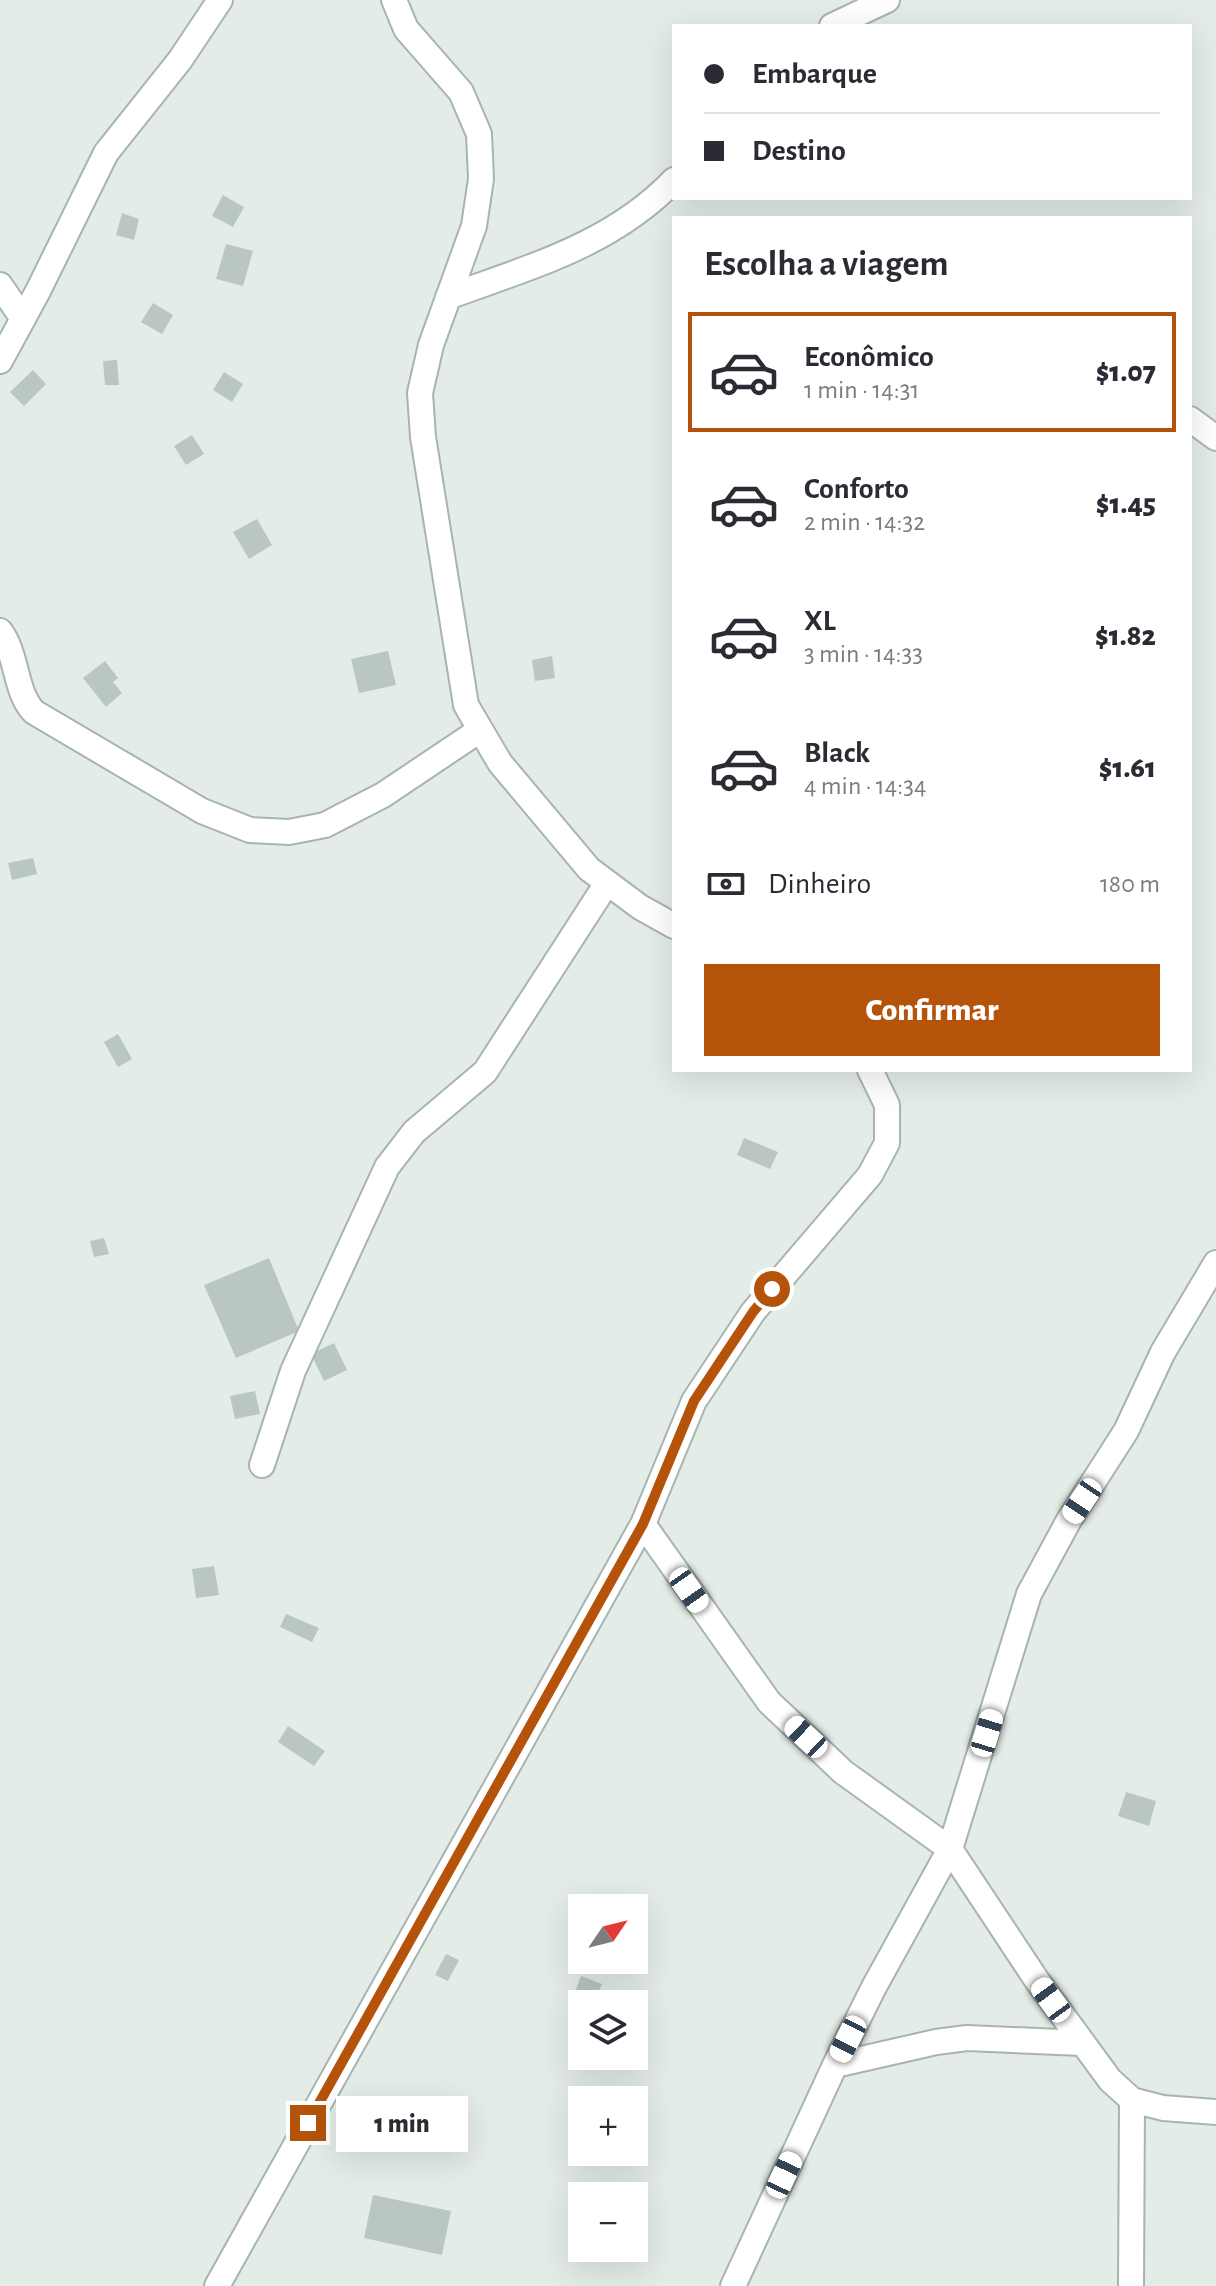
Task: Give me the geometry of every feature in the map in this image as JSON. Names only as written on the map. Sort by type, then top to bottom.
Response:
[{"type":"street","points":[[0,361],[106,153],[180,60],[220,0]]},
{"type":"street","points":[[394,0],[406,29],[461,92],[479,134],[481,179],[474,226],[431,345],[420,393],[423,437],[466,705],[500,763],[589,869],[640,907],[672,925]]},
{"type":"street","points":[[836,24],[887,0]]},
{"type":"street","points":[[448,297],[583,247],[635,216],[672,182]]},
{"type":"street","points":[[0,285],[23,319]]},
{"type":"street","points":[[1192,420],[1216,438]]},
{"type":"street","points":[[0,631],[16,664],[26,703],[34,712],[202,811],[250,830],[289,832],[325,825],[383,795],[480,730]]},
{"type":"street","points":[[262,1465],[293,1371],[387,1167],[414,1132],[485,1072],[607,883]]},
{"type":"street","points":[[217,2286],[643,1524],[694,1401],[753,1312],[870,1175],[887,1143],[887,1105],[871,1072]]},
{"type":"street","points":[[733,2286],[835,2065],[950,1849],[1029,1594],[1069,1520],[1126,1431],[1163,1352],[1216,1263]]},
{"type":"street","points":[[643,1524],[769,1702],[843,1772],[950,1849],[1036,1979],[1110,2080],[1132,2100],[1163,2108],[1216,2112]]},
{"type":"street","points":[[835,2065],[967,2038],[1082,2043]]},
{"type":"street","points":[[1131,2286],[1132,2100]]},
{"type":"building","points":[[223,195],[244,207],[233,227],[212,216]]},
{"type":"building","points":[[122,213],[139,219],[134,240],[116,235]]},
{"type":"building","points":[[226,244],[253,251],[243,286],[216,279]]},
{"type":"building","points":[[153,303],[173,315],[162,334],[141,322]]},
{"type":"building","points":[[117,360],[119,385],[105,385],[103,361]]},
{"type":"building","points":[[33,370],[46,384],[24,406],[10,392]]},
{"type":"building","points":[[224,372],[243,384],[232,402],[213,390]]},
{"type":"building","points":[[192,435],[204,454],[186,465],[174,446]]},
{"type":"building","points":[[257,519],[272,545],[249,559],[233,532]]},
{"type":"building","points":[[388,651],[396,685],[359,693],[351,659]]},
{"type":"building","points":[[552,656],[555,678],[535,681],[532,660]]},
{"type":"building","points":[[105,661],[118,678],[113,682],[122,693],[106,707],[83,678]]},
{"type":"building","points":[[33,858],[37,874],[12,880],[8,863]]},
{"type":"building","points":[[118,1034],[132,1059],[118,1067],[104,1042]]},
{"type":"building","points":[[744,1138],[778,1152],[770,1169],[737,1155]]},
{"type":"building","points":[[104,1238],[109,1254],[94,1257],[90,1241]]},
{"type":"building","points":[[269,1258],[299,1331],[236,1358],[204,1285]]},
{"type":"building","points":[[334,1343],[347,1370],[324,1381],[311,1354]]},
{"type":"building","points":[[255,1391],[260,1414],[235,1419],[230,1396]]},
{"type":"building","points":[[214,1566],[219,1595],[196,1598],[192,1569]]},
{"type":"building","points":[[286,1614],[319,1628],[312,1642],[280,1627]]},
{"type":"building","points":[[288,1726],[325,1751],[314,1766],[278,1742]]},
{"type":"building","points":[[1126,1792],[1156,1801],[1149,1826],[1118,1816]]},
{"type":"building","points":[[446,1954],[459,1960],[448,1981],[435,1975]]},
{"type":"building","points":[[581,1976],[602,1984],[599,1990],[576,1990]]},
{"type":"building","points":[[391,2121],[438,2131],[434,2152],[386,2142]]},
{"type":"building","points":[[373,2195],[451,2211],[442,2255],[364,2238]]},
{"type":"route","points":[[308,2123],[643,1524],[694,1401],[753,1312],[772,1289]]}]
